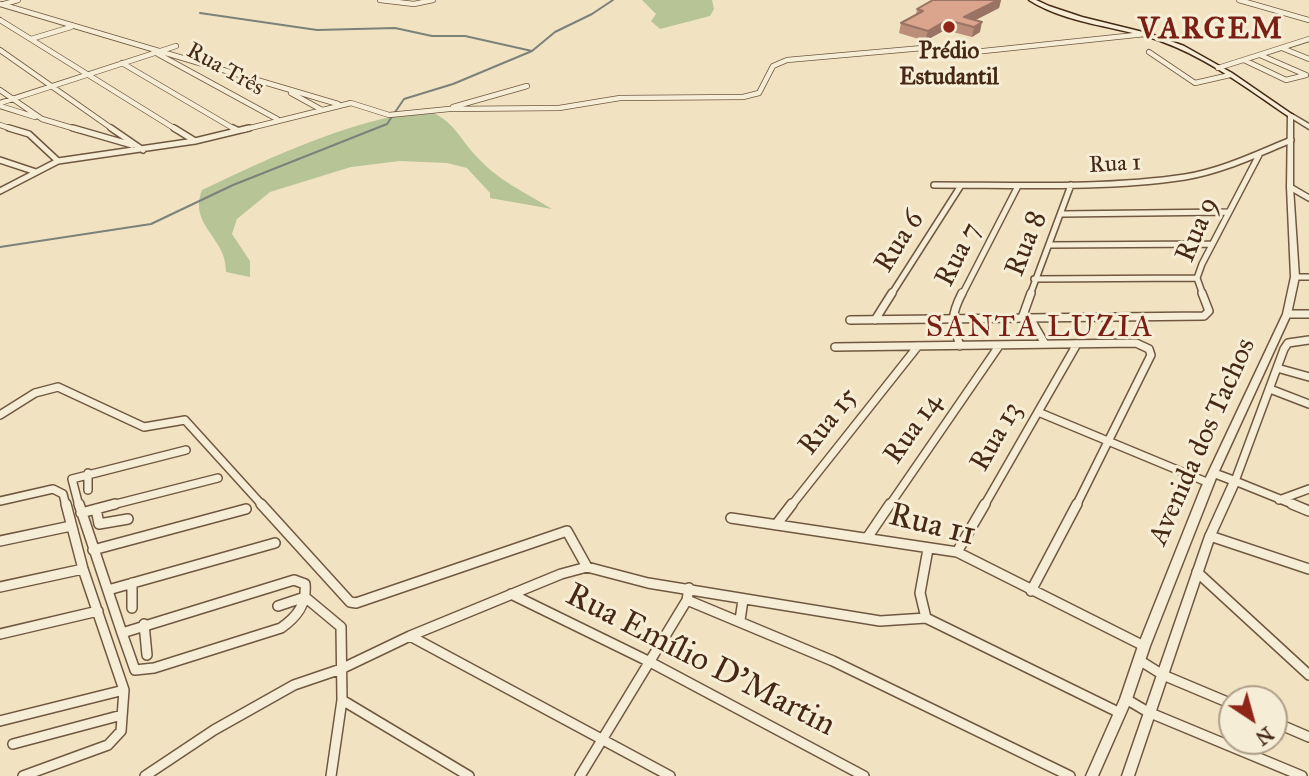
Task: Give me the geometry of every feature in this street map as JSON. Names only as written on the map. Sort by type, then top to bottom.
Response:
[{"type":"main road","points":[[1032,0],[1057,11],[1145,34],[1182,47],[1290,115]]},
{"type":"street","points":[[1,4],[18,0]]},
{"type":"street","points":[[380,0],[410,4],[433,0]]},
{"type":"street","points":[[1239,0],[1309,20]]},
{"type":"street","points":[[1,4],[341,105]]},
{"type":"street","points":[[0,19],[195,141]]},
{"type":"street","points":[[32,39],[72,26]]},
{"type":"street","points":[[0,191],[58,161],[195,141],[277,119],[355,103],[389,115],[449,109],[559,108],[637,97],[743,97],[759,93],[773,66],[787,60],[934,47],[974,52],[1145,34]]},
{"type":"street","points":[[1219,68],[1309,39]]},
{"type":"street","points":[[0,104],[176,46]]},
{"type":"street","points":[[1281,48],[1309,59]]},
{"type":"street","points":[[0,50],[143,150]]},
{"type":"street","name":"Rua Três","points":[[158,52],[277,119]]},
{"type":"street","points":[[1149,52],[1195,83],[1230,75]]},
{"type":"street","points":[[1244,60],[1286,79],[1306,75],[1260,55]]},
{"type":"street","points":[[186,67],[199,62]]},
{"type":"street","points":[[122,63],[237,130]]},
{"type":"street","points":[[275,85],[322,110]]},
{"type":"street","points":[[449,109],[485,96],[527,86]]},
{"type":"street","points":[[0,90],[42,119]]},
{"type":"street","points":[[0,104],[89,134],[136,146]]},
{"type":"street","points":[[1290,115],[1309,127]]},
{"type":"street","name":"Avenida dos Tachos","points":[[1092,776],[1126,699],[1144,646],[1212,479],[1287,314],[1295,277],[1290,187],[1290,115]]},
{"type":"street","points":[[0,125],[29,134],[58,161]]},
{"type":"street","points":[[89,134],[110,125]]},
{"type":"street","name":"Rua 1","points":[[934,186],[1071,185],[1186,177],[1210,172],[1259,155],[1291,140]]},
{"type":"street","name":"Rua 9","points":[[1030,318],[1204,316],[1209,311],[1198,278],[1211,244],[1259,155]]},
{"type":"street","points":[[0,160],[36,172]]},
{"type":"street","name":"Rua 8","points":[[1022,318],[1034,279],[1062,214],[1071,185]]},
{"type":"street","name":"Rua 7","points":[[960,346],[952,320],[957,303],[1018,186]]},
{"type":"street","name":"Rua 6","points":[[875,320],[960,187]]},
{"type":"street","points":[[1290,187],[1309,198]]},
{"type":"street","points":[[1062,214],[1227,212]]},
{"type":"street","points":[[1049,245],[1211,244]]},
{"type":"street","points":[[1295,277],[1309,277]]},
{"type":"street","points":[[1034,279],[1198,278]]},
{"type":"street","points":[[1287,314],[1309,314]]},
{"type":"street","points":[[850,320],[1030,318]]},
{"type":"street","name":"Rua 8","points":[[1030,318],[1045,344]]},
{"type":"street","name":"Avenida dos Tachos","points":[[1128,776],[1210,536],[1235,481],[1284,349],[1288,343],[1309,340]]},
{"type":"street","points":[[835,347],[1136,343],[1149,349],[1151,355],[1110,442],[1031,591]]},
{"type":"street","name":"Rua 13","points":[[957,552],[1077,344]]},
{"type":"street","name":"Rua 15","points":[[776,525],[918,346]]},
{"type":"street","name":"Rua 14","points":[[867,538],[999,346]]},
{"type":"street","points":[[1277,368],[1309,377]]},
{"type":"street","points":[[0,415],[30,395],[50,387],[58,387],[145,427],[185,420],[350,602],[356,603],[567,531],[587,567]]},
{"type":"street","points":[[1270,389],[1309,404]]},
{"type":"street","points":[[1038,412],[1110,442],[1212,479],[1235,481],[1309,511]]},
{"type":"street","points":[[122,633],[144,624],[294,580],[304,584],[305,597],[298,614],[281,628],[145,671],[135,670],[122,633],[108,590],[93,550],[71,483],[75,477],[88,473],[186,450]]},
{"type":"street","points":[[88,473],[88,490]]},
{"type":"street","points":[[81,513],[218,478]]},
{"type":"street","points":[[0,501],[53,489],[60,490],[83,569],[124,690],[121,731],[108,745],[23,776]]},
{"type":"street","points":[[1279,500],[1309,489]]},
{"type":"street","points":[[96,509],[99,524],[128,519]]},
{"type":"street","points":[[93,550],[246,509]]},
{"type":"street","name":"Rua 11","points":[[731,518],[957,552],[1144,646]]},
{"type":"street","points":[[0,541],[71,526]]},
{"type":"street","points":[[1210,536],[1309,569]]},
{"type":"street","points":[[108,590],[275,543]]},
{"type":"street","points":[[926,618],[920,593],[928,549]]},
{"type":"street","points":[[1296,563],[1309,576]]},
{"type":"street","points":[[145,776],[214,730],[284,691],[341,669],[410,636],[511,594],[561,574],[587,567],[648,583],[880,621],[926,618],[1120,713]]},
{"type":"street","points":[[0,587],[83,569]]},
{"type":"street","points":[[1197,572],[1309,675]]},
{"type":"street","points":[[132,583],[132,608]]},
{"type":"street","points":[[580,776],[687,600],[689,588]]},
{"type":"street","name":"Rua Emílio D'Martin","points":[[511,594],[650,662],[864,776]]},
{"type":"street","points":[[278,606],[305,597]]},
{"type":"street","points":[[305,597],[341,627],[342,700],[331,776]]},
{"type":"street","points":[[687,600],[740,620],[904,695],[1070,776]]},
{"type":"street","points":[[740,620],[743,600]]},
{"type":"street","points":[[0,634],[99,611]]},
{"type":"street","points":[[144,624],[147,655]]},
{"type":"street","points":[[410,636],[670,776]]},
{"type":"street","points":[[1139,660],[1163,675],[1218,698]]},
{"type":"street","points":[[0,721],[124,690]]},
{"type":"street","points":[[1126,699],[1148,712],[1302,776]]},
{"type":"street","points":[[342,700],[469,776]]},
{"type":"street","points":[[13,744],[122,715]]},
{"type":"street","points":[[1288,728],[1309,737]]},
{"type":"green space","points":[[642,0],[712,0],[714,9],[710,16],[660,29],[651,21],[656,14]]},
{"type":"green space","points":[[426,110],[449,124],[477,157],[495,173],[552,209],[490,198],[490,193],[467,168],[447,163],[400,161],[351,167],[270,192],[237,219],[232,234],[250,261],[250,277],[226,272],[221,249],[200,213],[202,190],[338,132]]},
{"type":"building","points":[[933,0],[998,0],[964,17],[982,22],[974,27],[947,20],[928,31],[901,23],[923,11],[917,9]]},
{"type":"waterway","points":[[532,51],[555,32],[592,14],[613,0]]},
{"type":"waterway","points":[[200,13],[317,30],[395,28],[432,36],[465,36],[532,51]]},
{"type":"waterway","points":[[0,247],[151,224],[233,185],[387,124],[404,99],[453,84],[532,51]]},
{"type":"place","name":"Prédio Estudantil","points":[[949,27]]},
{"type":"district","name":"VARGEM","points":[[1211,31]]},
{"type":"district","name":"SANTA LUZIA","points":[[1040,329]]}]
